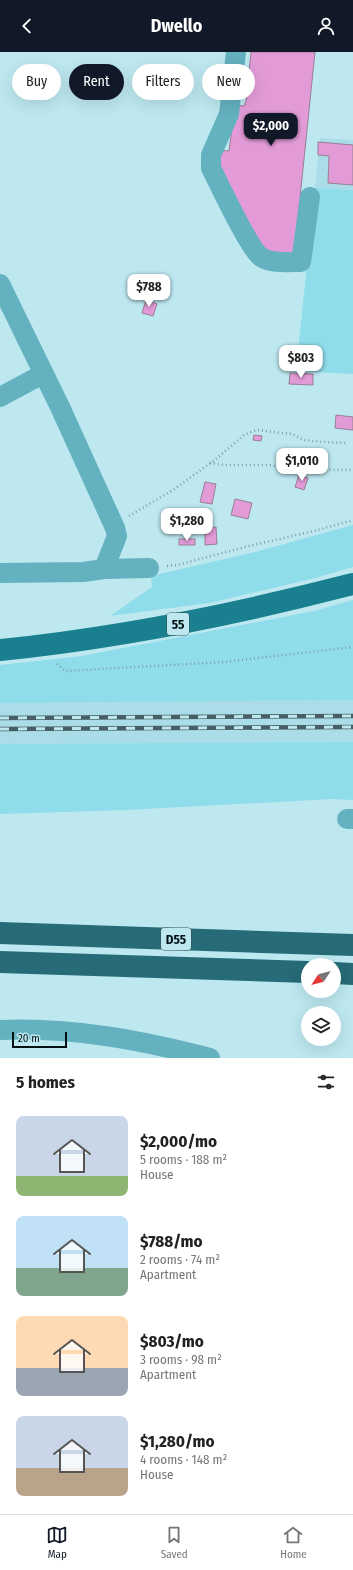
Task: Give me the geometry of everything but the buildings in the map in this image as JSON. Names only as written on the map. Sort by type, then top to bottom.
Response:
[{"type":"highway","name":"D55","points":[[0,933],[353,945]]},
{"type":"highway","name":"D55","points":[[0,962],[301,972]]},
{"type":"highway","points":[[341,973],[353,974]]},
{"type":"main road","name":"55","points":[[0,650],[39,646],[182,623],[283,602],[353,584]]},
{"type":"street","points":[[236,52],[229,114],[211,155],[211,168],[251,245],[260,257],[269,261],[301,262],[310,196]]},
{"type":"street","points":[[0,284],[60,407],[115,528],[117,536],[104,569]]},
{"type":"street","points":[[0,396],[43,374]]},
{"type":"street","points":[[0,573],[83,572],[104,569],[149,568]]},
{"type":"street","points":[[0,1030],[56,1030],[104,1035],[143,1042],[210,1058]]},
{"type":"path","points":[[115,528],[132,513],[173,490],[210,464],[244,435],[256,430],[292,434],[304,440],[348,443]]},
{"type":"path","points":[[210,464],[270,465],[296,470],[353,470]]},
{"type":"path","points":[[149,568],[177,565],[353,520]]},
{"type":"path","points":[[39,646],[65,671],[224,662],[353,647]]},
{"type":"shaded area","points":[[320,138],[353,140],[353,190],[315,188]]},
{"type":"shaded area","points":[[315,188],[353,190],[353,374],[296,371]]},
{"type":"shaded area","points":[[353,525],[353,567],[311,579],[209,603],[110,616],[152,587],[151,576],[259,551]]},
{"type":"shaded area","points":[[353,600],[353,700],[0,703],[0,665],[82,656],[314,611]]},
{"type":"shaded area","points":[[353,700],[353,742],[0,744],[0,703]]},
{"type":"shaded area","points":[[353,742],[353,800],[332,799],[125,810],[0,814],[0,744]]},
{"type":"railway","points":[[0,718],[353,716]]},
{"type":"railway","points":[[0,729],[353,727]]}]
